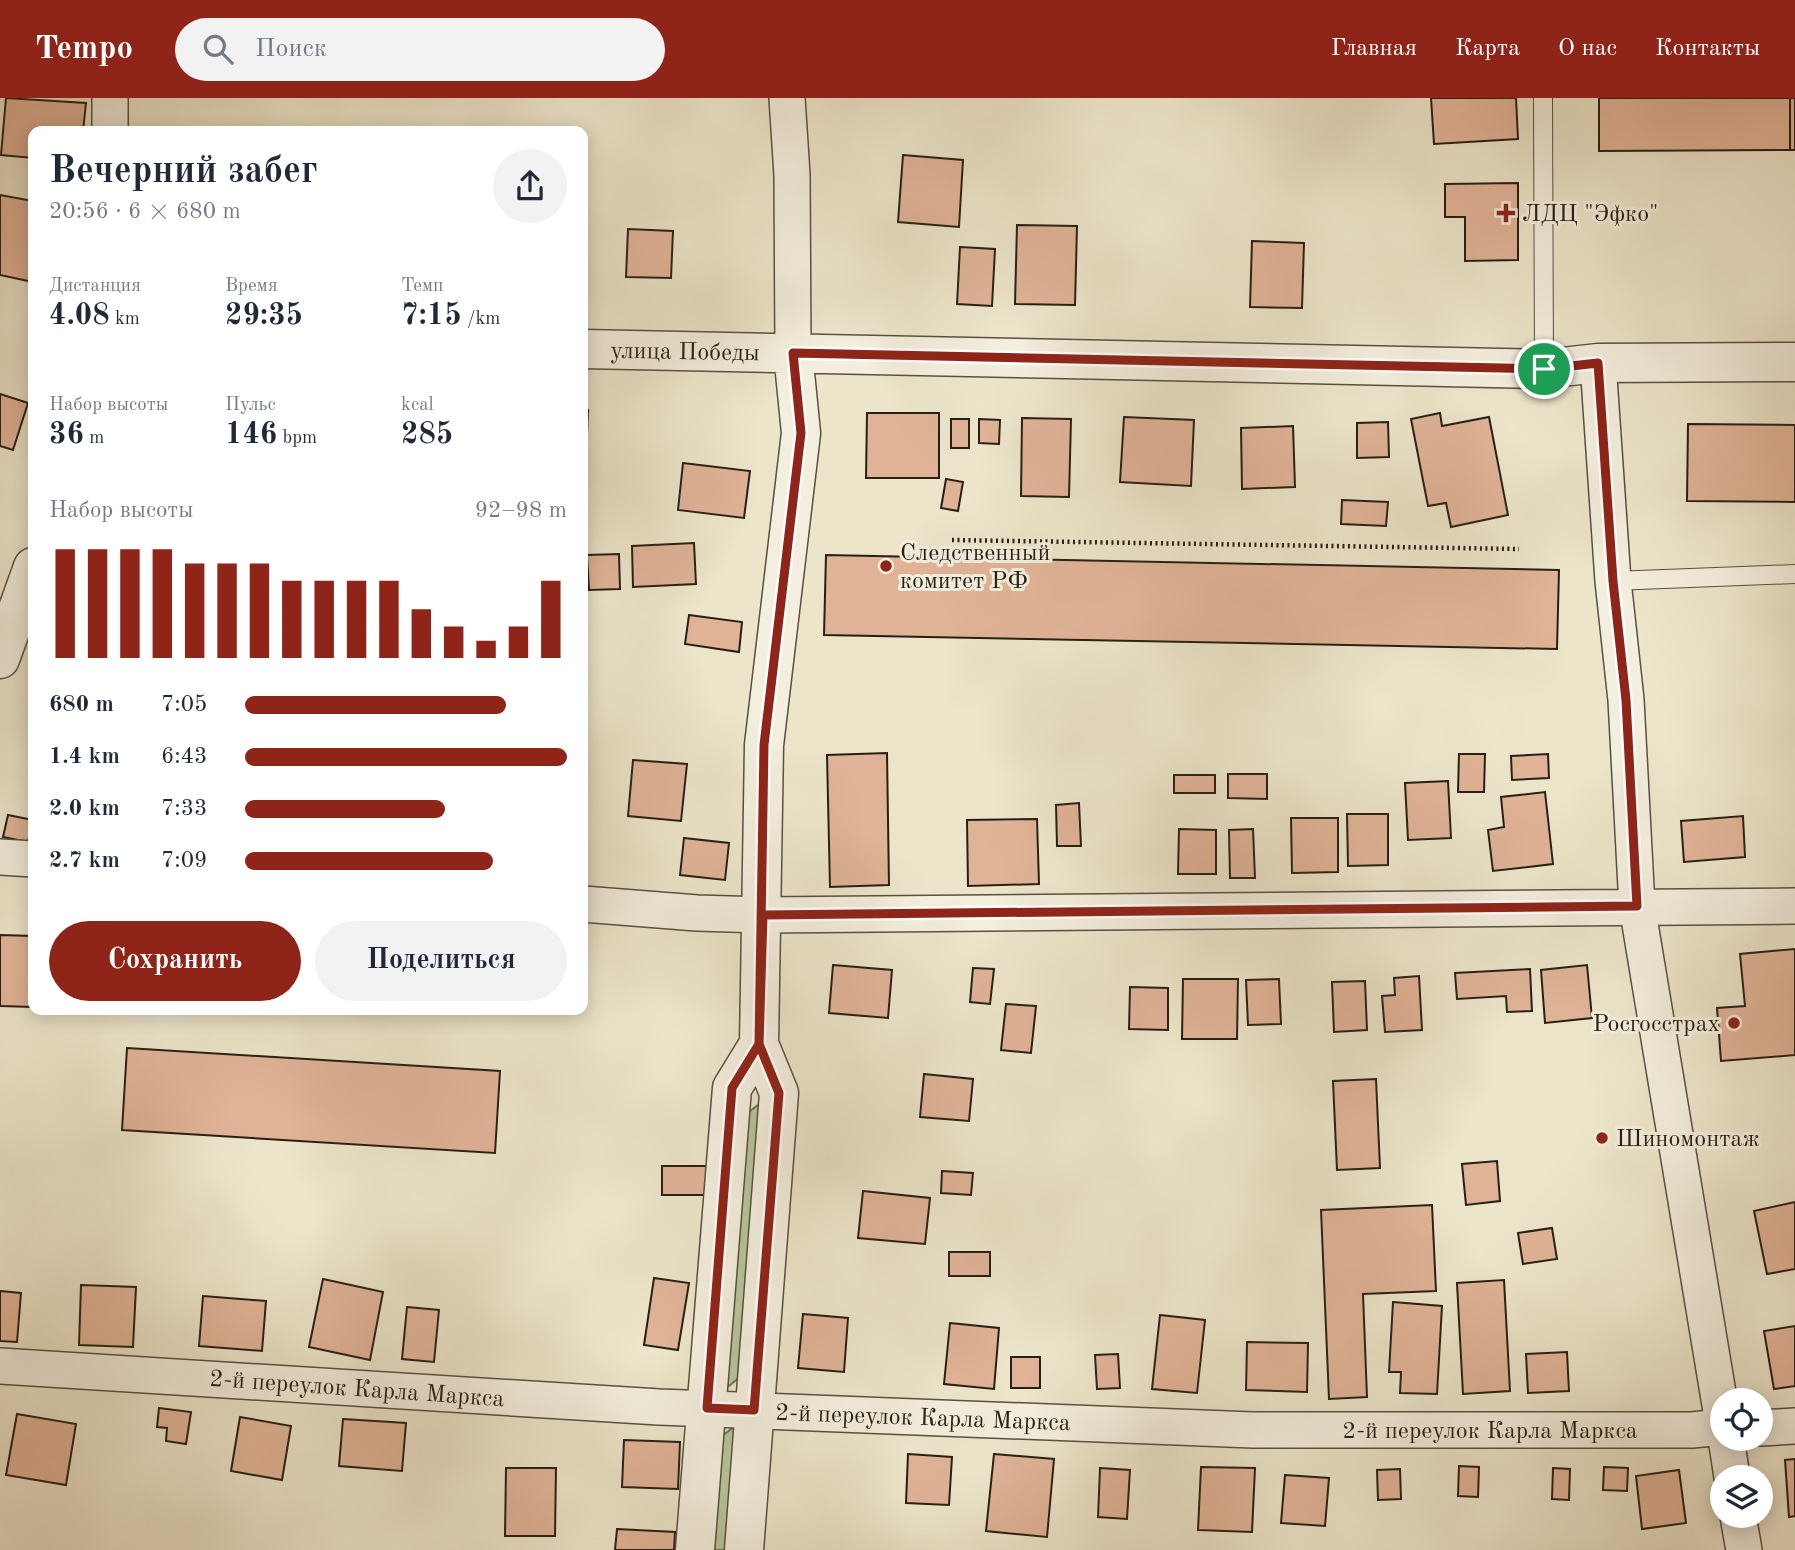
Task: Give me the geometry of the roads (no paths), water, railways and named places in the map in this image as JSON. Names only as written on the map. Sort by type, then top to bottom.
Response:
[{"type":"street","points":[[110,98],[110,126]]},
{"type":"street","points":[[744,1550],[779,1093],[759,1044],[764,745],[801,433],[793,353],[792,175],[787,98]]},
{"type":"street","name":"улица Победы","points":[[588,349],[1544,369],[1598,363],[1795,362]]},
{"type":"street","points":[[1598,363],[1613,581],[1626,700],[1637,906],[1717,1388]]},
{"type":"street","points":[[0,659],[28,581]]},
{"type":"street","points":[[0,857],[28,859]]},
{"type":"street","points":[[588,904],[763,915],[1795,906]]},
{"type":"street","points":[[695,1550],[732,1088],[759,1044]]},
{"type":"street","name":"2-й переулок Карла Маркса","points":[[0,1366],[707,1408],[1253,1430],[1710,1428]]},
{"type":"street","points":[[1773,1427],[1795,1426]]},
{"type":"street","points":[[1740,1528],[1744,1550]]},
{"type":"lane","points":[[1544,98],[1544,369]]},
{"type":"lane","points":[[1613,581],[1795,575]]},
{"type":"place","name":"ЛДЦ \"Эфко\"","points":[[1506,213]]},
{"type":"place","name":"Следственный комитет РФ","points":[[886,566]]},
{"type":"place","name":"Росгосстрах","points":[[1734,1023]]},
{"type":"place","name":"Шиномонтаж","points":[[1602,1138]]}]
